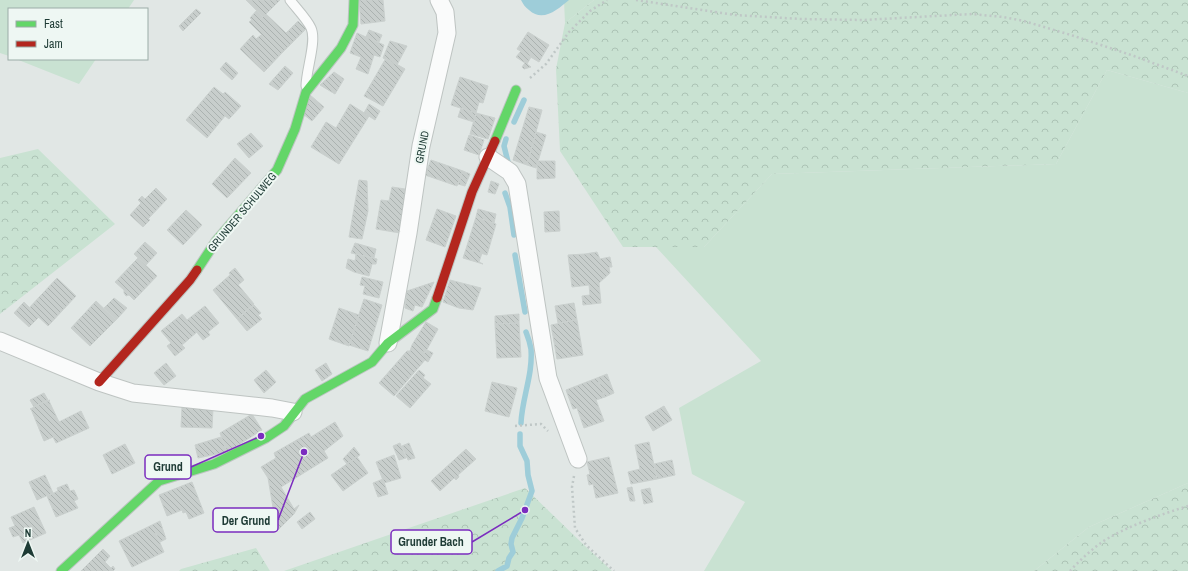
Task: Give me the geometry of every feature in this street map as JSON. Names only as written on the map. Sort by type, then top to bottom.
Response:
[{"type":"street","name":"GRUNDER SCHULWEG","points":[[99,382],[190,280],[216,240],[278,170],[295,129],[306,92],[341,48],[353,25],[354,0]]},
{"type":"street","name":"GRUND","points":[[388,343],[408,233],[421,146],[446,33],[445,12],[439,0]]},
{"type":"street","name":"GRUND","points":[[61,571],[159,481],[214,464],[266,438],[284,426],[293,412],[305,399],[372,362],[388,343],[433,309],[472,192],[516,90]]},
{"type":"street","points":[[488,157],[510,172],[517,184],[548,378],[578,459]]},
{"type":"street","points":[[0,341],[99,382],[133,393],[272,408],[293,412]]},
{"type":"lane","points":[[290,0],[311,28],[313,39],[306,76],[306,92]]},
{"type":"path","points":[[516,90],[546,64],[569,32],[590,11],[607,0]]},
{"type":"path","points":[[636,0],[735,16],[862,20],[972,14],[1003,17],[1024,21],[1071,35],[1188,76]]},
{"type":"path","points":[[515,426],[527,424]]},
{"type":"path","points":[[578,459],[572,487],[575,528],[586,546],[614,571]]},
{"type":"path","points":[[1070,571],[1102,542],[1137,524],[1188,506]]},
{"type":"green space","points":[[0,0],[134,0],[129,8],[8,8],[8,56],[0,53]]},
{"type":"green space","points":[[564,0],[594,0],[565,23]]},
{"type":"green space","points":[[594,0],[1188,0],[1188,93],[1107,70],[1056,164],[772,174],[704,247],[623,247],[560,151],[556,69],[565,23]]},
{"type":"green space","points":[[19,60],[95,60],[79,84]]},
{"type":"green space","points":[[1107,70],[1188,93],[1188,483],[1089,527],[1034,571],[704,571],[745,502],[692,474],[679,408],[761,361],[656,247],[704,247],[772,174],[1056,164]]},
{"type":"green space","points":[[38,149],[115,224],[0,314],[0,158]]},
{"type":"green space","points":[[1188,483],[1188,571],[1034,571],[1089,527]]},
{"type":"green space","points":[[525,488],[612,571],[284,571]]},
{"type":"green space","points":[[256,548],[270,571],[179,571],[181,569]]},
{"type":"water","points":[[521,0],[569,0],[555,11],[545,15],[540,15],[534,14],[524,5]]},
{"type":"building","points":[[246,0],[280,0],[263,17]]},
{"type":"building","points":[[359,0],[383,0],[385,21],[361,24]]},
{"type":"building","points":[[196,9],[201,13],[183,31],[179,26]]},
{"type":"building","points":[[257,10],[263,17],[256,24],[250,18]]},
{"type":"building","points":[[266,14],[286,33],[298,21],[306,29],[281,54],[249,22],[252,20],[256,24]]},
{"type":"building","points":[[369,30],[382,35],[379,42],[366,37]]},
{"type":"building","points":[[528,32],[549,45],[539,62],[517,49]]},
{"type":"building","points":[[357,33],[384,45],[380,57],[374,55],[368,74],[356,69],[361,57],[350,53]]},
{"type":"building","points":[[253,35],[256,39],[261,35],[281,54],[264,72],[240,49]]},
{"type":"building","points":[[390,41],[407,46],[397,65],[383,58]]},
{"type":"building","points":[[521,51],[531,57],[527,64],[531,67],[524,69],[522,67],[525,63],[516,57]]},
{"type":"building","points":[[386,58],[405,69],[383,106],[364,96]]},
{"type":"building","points":[[226,62],[238,73],[232,80],[220,69]]},
{"type":"building","points":[[285,66],[293,73],[278,90],[269,84]]},
{"type":"building","points":[[334,72],[344,79],[335,94],[320,85]]},
{"type":"building","points":[[460,77],[488,86],[483,103],[479,102],[476,113],[451,105]]},
{"type":"building","points":[[214,87],[223,94],[225,92],[241,106],[229,119],[225,116],[207,138],[186,120]]},
{"type":"building","points":[[310,95],[324,107],[312,121],[303,114]]},
{"type":"building","points":[[350,104],[369,116],[339,164],[311,147],[326,122],[336,128]]},
{"type":"building","points":[[369,104],[380,111],[375,120],[364,113]]},
{"type":"building","points":[[529,107],[542,110],[527,165],[513,160]]},
{"type":"building","points":[[461,108],[476,113],[474,122],[458,117]]},
{"type":"building","points":[[476,113],[495,118],[488,139],[470,134]]},
{"type":"building","points":[[536,132],[546,135],[536,168],[527,165]]},
{"type":"building","points":[[251,133],[263,146],[249,158],[237,144]]},
{"type":"building","points":[[469,135],[484,140],[479,155],[464,150]]},
{"type":"building","points":[[235,158],[251,173],[227,198],[212,184]]},
{"type":"building","points":[[431,160],[463,171],[457,186],[425,175]]},
{"type":"building","points":[[538,161],[555,161],[555,178],[537,179]]},
{"type":"building","points":[[463,171],[470,174],[465,186],[458,184]]},
{"type":"building","points":[[359,180],[367,181],[368,211],[362,239],[349,237]]},
{"type":"building","points":[[491,181],[499,184],[495,194],[488,192]]},
{"type":"building","points":[[392,187],[405,189],[400,233],[376,229],[381,200],[389,201]]},
{"type":"building","points":[[156,188],[167,199],[148,219],[150,220],[143,227],[130,215],[141,203],[138,200],[142,196],[145,199]]},
{"type":"building","points":[[437,209],[456,216],[445,247],[426,240]]},
{"type":"building","points":[[478,209],[496,214],[494,223],[476,217]]},
{"type":"building","points":[[186,210],[202,225],[183,245],[167,230]]},
{"type":"building","points":[[559,211],[560,231],[545,232],[544,212]]},
{"type":"building","points":[[476,217],[496,224],[487,255],[466,249]]},
{"type":"building","points":[[145,242],[157,253],[146,265],[134,254]]},
{"type":"building","points":[[355,243],[376,249],[374,258],[351,253]]},
{"type":"building","points":[[466,249],[482,253],[479,262],[483,264],[463,258]]},
{"type":"building","points":[[597,252],[600,259],[610,257],[612,267],[609,267],[610,273],[599,283],[601,303],[583,305],[582,296],[590,295],[589,285],[572,287],[568,255]]},
{"type":"building","points":[[356,254],[377,259],[376,264],[372,264],[369,276],[346,268],[348,259],[355,261]]},
{"type":"building","points":[[138,258],[157,276],[134,300],[129,295],[126,296],[124,290],[115,282]]},
{"type":"building","points":[[235,268],[244,280],[238,285],[229,273]]},
{"type":"building","points":[[230,275],[254,304],[237,319],[213,290]]},
{"type":"building","points":[[362,277],[383,282],[379,298],[363,294],[365,286],[360,285]]},
{"type":"building","points":[[57,278],[76,296],[48,326],[29,308]]},
{"type":"building","points":[[450,280],[481,288],[473,310],[459,308],[443,302]]},
{"type":"building","points":[[434,282],[422,307],[415,305],[413,311],[405,308],[407,291]]},
{"type":"building","points":[[114,298],[127,308],[116,320],[104,308]]},
{"type":"building","points":[[364,299],[382,305],[368,351],[349,345]]},
{"type":"building","points":[[96,301],[116,320],[90,346],[71,328]]},
{"type":"building","points":[[24,302],[39,317],[29,327],[14,313]]},
{"type":"building","points":[[574,303],[577,320],[558,323],[555,306]]},
{"type":"building","points":[[254,305],[261,313],[258,315],[262,319],[247,331],[237,319]]},
{"type":"building","points":[[205,306],[219,323],[208,332],[210,335],[203,340],[187,320]]},
{"type":"building","points":[[339,308],[359,315],[349,346],[329,339]]},
{"type":"building","points":[[182,314],[197,332],[182,345],[185,348],[175,356],[167,346],[171,343],[161,331]]},
{"type":"building","points":[[519,314],[519,323],[495,324],[495,316]]},
{"type":"building","points":[[577,320],[583,355],[557,359],[551,325]]},
{"type":"building","points":[[426,322],[438,329],[425,353],[412,345]]},
{"type":"building","points":[[519,323],[521,357],[497,358],[495,324]]},
{"type":"building","points":[[412,345],[425,353],[427,350],[433,353],[428,362],[425,360],[394,396],[379,383],[407,351],[410,351]]},
{"type":"building","points":[[166,363],[176,376],[164,385],[154,373]]},
{"type":"building","points":[[326,363],[332,374],[322,381],[315,370]]},
{"type":"building","points":[[266,370],[276,382],[264,393],[254,380]]},
{"type":"building","points":[[419,370],[425,375],[423,378],[431,384],[410,408],[396,396]]},
{"type":"building","points":[[607,374],[614,393],[605,397],[597,378]]},
{"type":"building","points":[[597,378],[605,397],[596,400],[604,421],[584,428],[577,408],[573,409],[566,390]]},
{"type":"building","points":[[492,382],[517,388],[509,417],[485,411]]},
{"type":"building","points":[[44,393],[48,400],[34,407],[30,400]]},
{"type":"building","points":[[50,400],[49,401],[59,422],[81,411],[89,428],[56,443],[53,437],[44,441],[30,409]]},
{"type":"building","points":[[664,406],[672,420],[653,431],[645,417]]},
{"type":"building","points":[[182,407],[213,408],[212,428],[181,427]]},
{"type":"building","points":[[252,414],[262,430],[227,452],[220,433]]},
{"type":"building","points":[[335,422],[343,436],[324,451],[328,458],[281,487],[294,509],[299,505],[294,514],[277,531],[268,478],[261,467],[276,458],[274,453],[309,433],[311,437]]},
{"type":"building","points":[[221,437],[227,452],[198,458],[195,445]]},
{"type":"building","points":[[649,442],[657,479],[631,484],[628,472],[640,469],[635,445]]},
{"type":"building","points":[[400,443],[406,458],[399,460],[393,446]]},
{"type":"building","points":[[409,443],[415,458],[408,460],[402,446]]},
{"type":"building","points":[[125,444],[135,463],[112,474],[103,455]]},
{"type":"building","points":[[354,447],[360,455],[347,464],[343,459]]},
{"type":"building","points":[[466,449],[476,459],[458,475],[459,477],[456,480],[454,478],[440,491],[431,481]]},
{"type":"building","points":[[394,455],[401,478],[384,483],[376,462]]},
{"type":"building","points":[[357,457],[368,473],[343,491],[331,475]]},
{"type":"building","points":[[609,457],[618,493],[596,498],[593,484],[589,485],[587,475],[590,474],[587,462]]},
{"type":"building","points":[[672,460],[675,475],[657,479],[654,464]]},
{"type":"building","points":[[45,475],[53,493],[37,500],[29,482]]},
{"type":"building","points":[[383,479],[388,494],[378,497],[373,483]]},
{"type":"building","points":[[192,482],[204,513],[189,519],[186,512],[183,513],[182,510],[167,516],[159,495]]},
{"type":"building","points":[[67,484],[70,491],[74,490],[78,499],[74,501],[78,508],[56,517],[47,496],[58,491],[57,488]]},
{"type":"building","points":[[632,487],[635,501],[630,501],[627,488]]},
{"type":"building","points":[[650,488],[653,502],[644,504],[641,490]]},
{"type":"building","points":[[34,507],[46,533],[23,543],[19,535],[13,537],[9,528],[15,526],[11,517]]},
{"type":"building","points":[[310,512],[315,519],[302,529],[297,522]]},
{"type":"building","points":[[160,521],[166,539],[160,542],[152,525]]},
{"type":"building","points":[[152,525],[164,552],[132,567],[119,541]]},
{"type":"building","points":[[103,549],[110,556],[105,562],[111,568],[113,566],[115,569],[113,571],[81,571]]},
{"type":"waterway","points":[[514,122],[524,100]]},
{"type":"waterway","points":[[506,139],[504,146],[508,162]]},
{"type":"waterway","points":[[505,193],[510,207],[514,235]]},
{"type":"waterway","points":[[515,255],[525,312]]},
{"type":"waterway","points":[[521,423],[531,359],[531,347],[526,332]]},
{"type":"waterway","points":[[498,571],[507,566],[509,558],[513,552],[511,544],[512,538],[522,518],[532,491],[528,475],[527,461],[520,446],[520,434]]},
{"type":"traffic: fast","points":[[197,270],[216,241],[277,170],[295,129],[306,92],[341,48],[353,25],[354,0]]},
{"type":"traffic: fast","points":[[495,141],[516,90]]},
{"type":"traffic: fast","points":[[61,571],[159,481],[214,464],[266,438],[284,426],[305,399],[372,362],[388,343],[433,309],[437,298]]},
{"type":"traffic: jam","points":[[437,298],[472,192],[495,141]]},
{"type":"traffic: jam","points":[[99,382],[190,280],[197,270]]},
{"type":"place","name":"Grund","points":[[261,436]]},
{"type":"place","name":"Der Grund","points":[[304,452]]},
{"type":"place","name":"Grunder Bach","points":[[525,510]]}]
